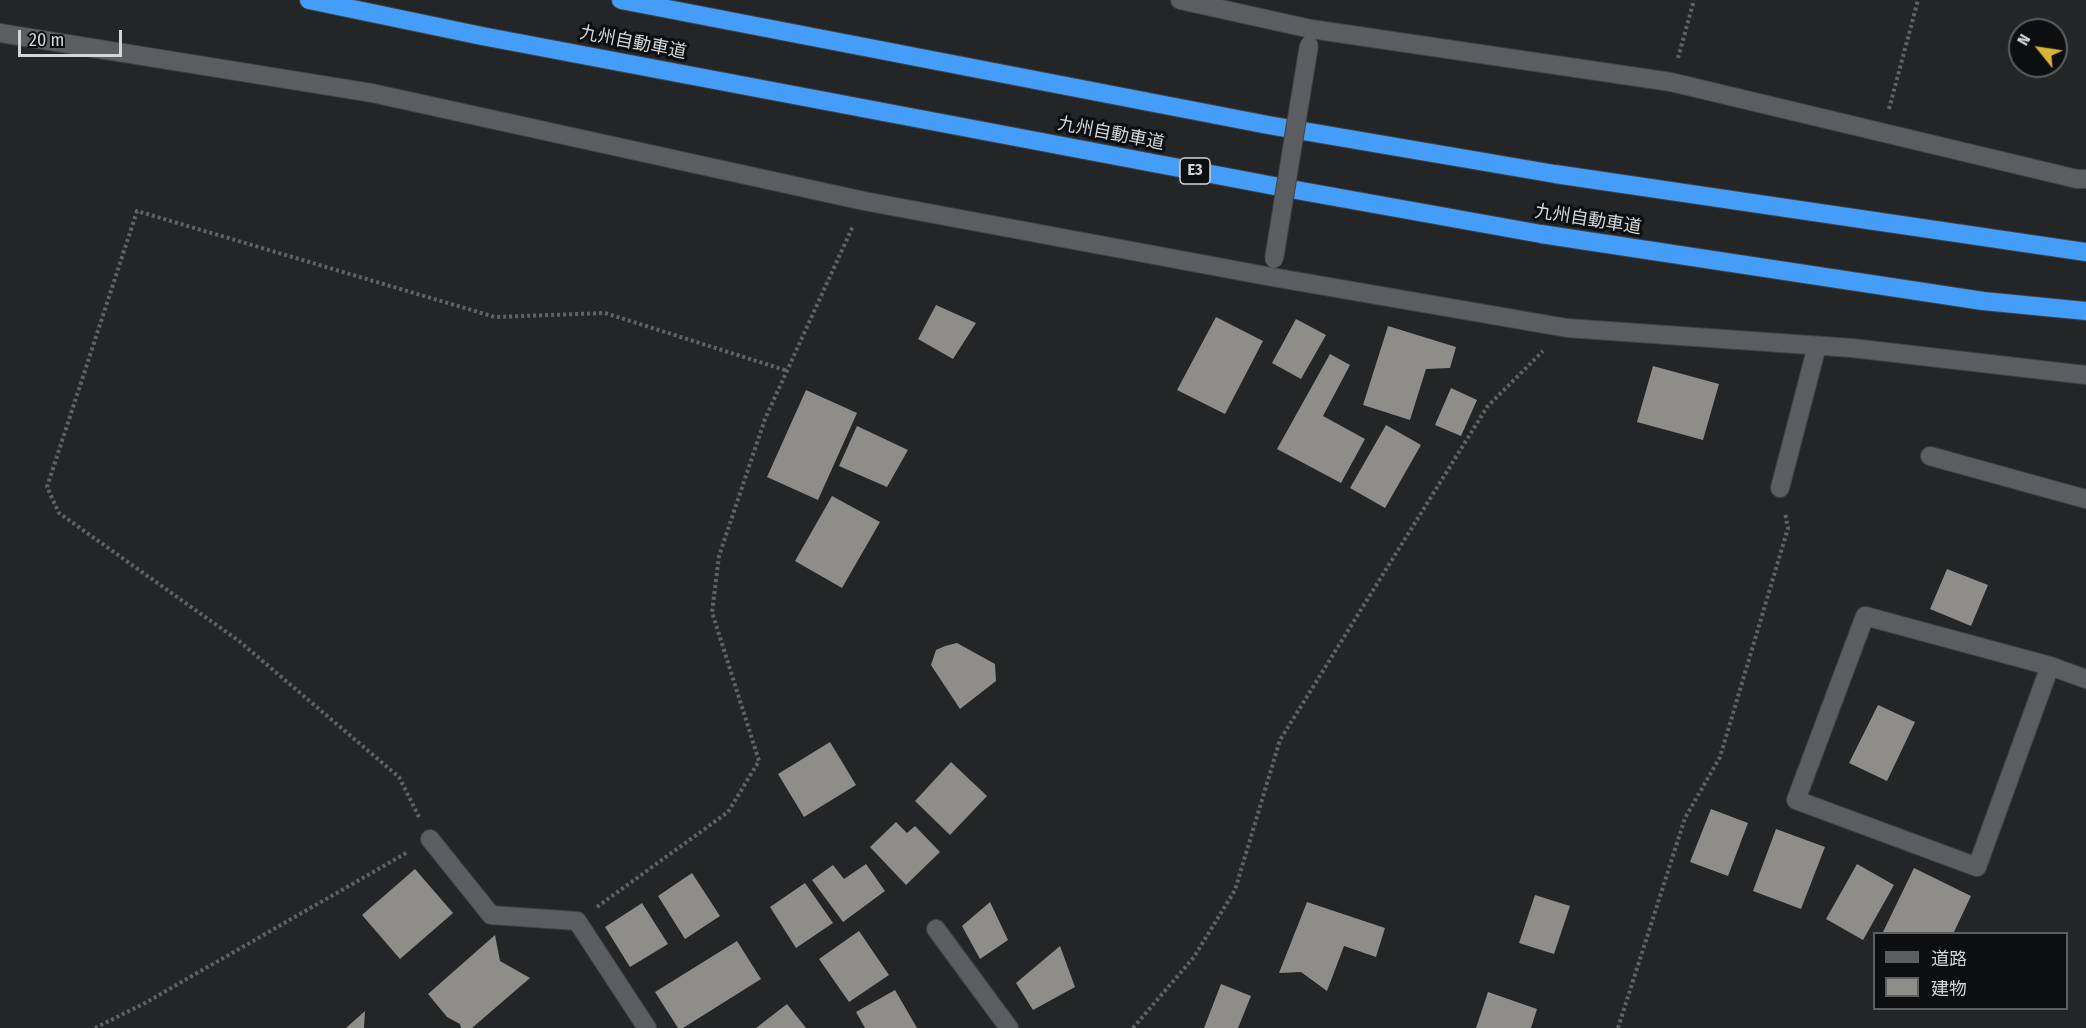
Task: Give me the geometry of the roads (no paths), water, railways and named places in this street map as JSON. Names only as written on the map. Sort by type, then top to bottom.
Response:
[{"type":"highway","name":"九州自動車道","points":[[309,0],[505,40],[1273,186],[1541,234],[1983,301],[2086,311]]},
{"type":"highway","points":[[621,0],[1325,134],[1555,174],[2086,252]]},
{"type":"street","points":[[1180,0],[1310,37],[1671,82],[2077,179],[2086,179]]},
{"type":"street","points":[[0,33],[372,93],[864,201],[1273,268],[1567,328],[1817,346],[2086,375]]},
{"type":"street","points":[[1273,268],[1310,37]]},
{"type":"street","points":[[1780,488],[1817,346]]},
{"type":"street","points":[[1930,456],[2086,499]]},
{"type":"street","points":[[2050,666],[1977,867],[1796,800],[1864,616],[2050,666],[2086,679]]},
{"type":"street","points":[[430,839],[491,915],[577,921],[647,1028]]},
{"type":"street","points":[[936,929],[1009,1028]]}]
